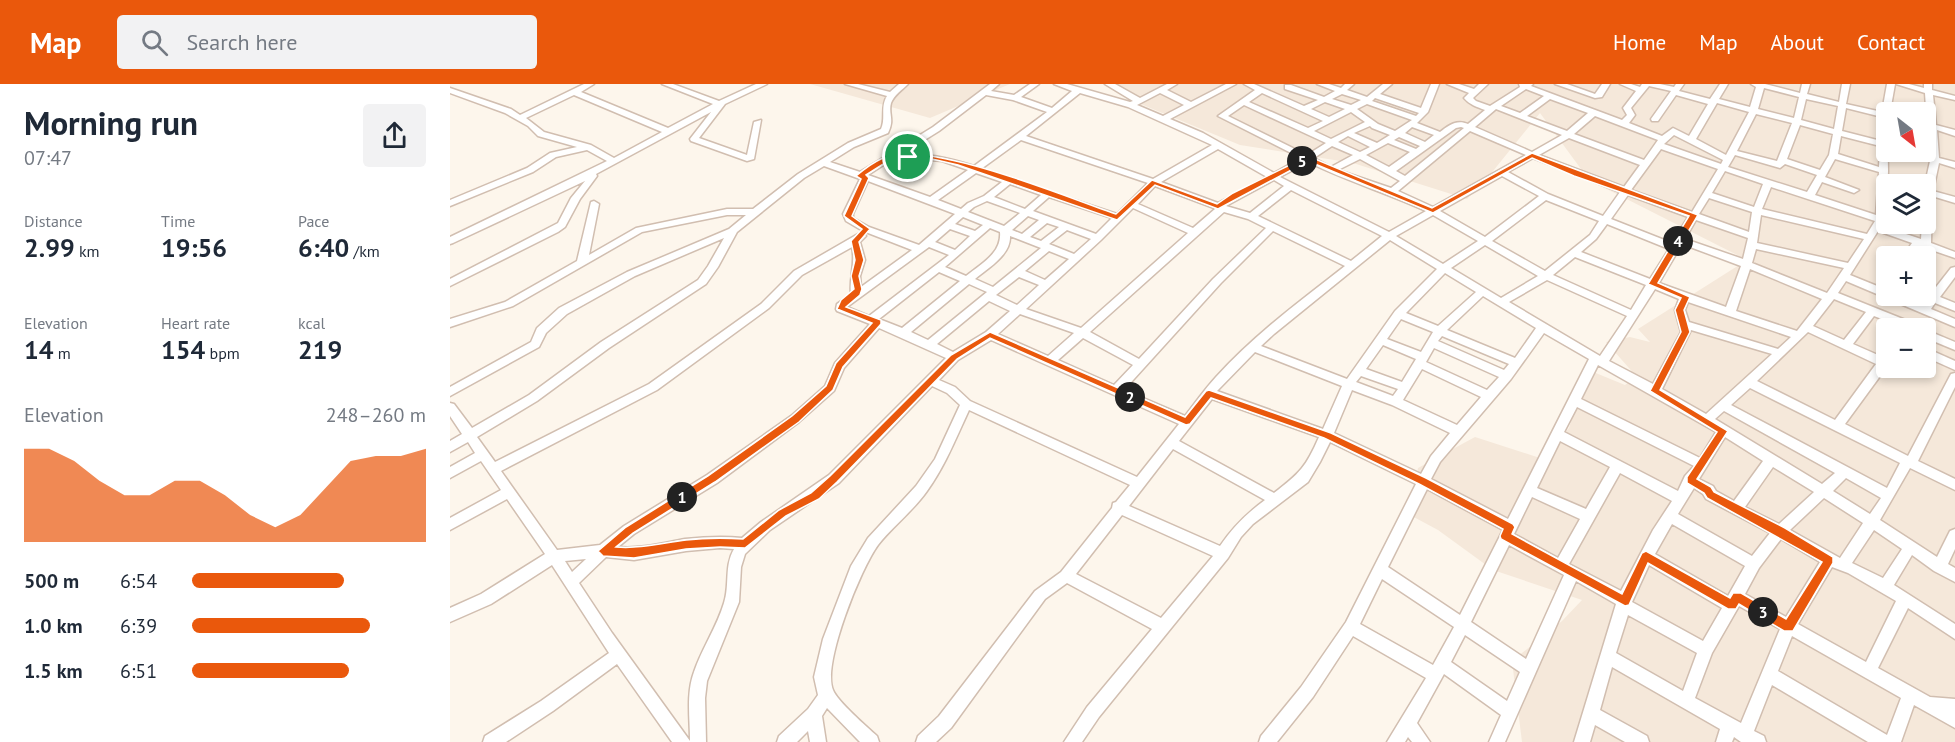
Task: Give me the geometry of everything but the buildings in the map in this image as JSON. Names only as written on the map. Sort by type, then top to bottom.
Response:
[{"type":"street","points":[[520,118],[590,84]]},
{"type":"street","points":[[666,84],[721,104]]},
{"type":"street","points":[[450,241],[598,170],[668,131],[762,84]]},
{"type":"street","points":[[849,84],[891,95]]},
{"type":"street","points":[[450,392],[535,344],[541,331],[578,302],[631,274],[732,231],[801,176],[851,145],[885,131],[887,127],[885,104],[891,95],[904,84]]},
{"type":"street","points":[[956,254],[866,229],[848,216],[863,177],[936,129],[995,84]]},
{"type":"street","points":[[1015,98],[1035,84]]},
{"type":"street","points":[[1058,84],[1136,103],[1173,84]]},
{"type":"street","points":[[1162,120],[1232,84]]},
{"type":"street","points":[[1248,84],[1303,110],[1330,118],[1376,146]]},
{"type":"street","points":[[1321,84],[1370,99],[1417,118],[1440,135]]},
{"type":"street","points":[[1303,110],[1342,91],[1350,84]]},
{"type":"street","points":[[1307,132],[1370,99],[1388,84]]},
{"type":"street","points":[[1331,170],[1393,136],[1417,118],[1432,84]]},
{"type":"street","points":[[1451,84],[1475,92]]},
{"type":"street","points":[[1484,84],[1468,98],[1470,101],[1521,116],[1646,164]]},
{"type":"street","points":[[1560,84],[1598,96],[1606,84]]},
{"type":"street","points":[[1624,84],[1676,89],[1713,101],[1753,109],[1876,142]]},
{"type":"street","points":[[1691,140],[1724,84]]},
{"type":"street","points":[[1502,302],[1546,276],[1574,253],[1606,221],[1661,142],[1674,131],[1730,156],[1780,165],[1797,121],[1805,96],[1806,84]]},
{"type":"street","points":[[1810,195],[1833,155],[1846,84]]},
{"type":"street","points":[[1888,102],[1891,84]]},
{"type":"street","points":[[1900,84],[1929,88],[1955,98]]},
{"type":"street","points":[[1114,85],[1162,120],[1200,135],[1290,186],[1389,236],[1598,360],[1707,420],[1955,576]]},
{"type":"street","points":[[1392,192],[1493,107],[1524,85],[1624,123],[1722,169],[1810,195],[1876,223]]},
{"type":"street","points":[[1395,742],[1439,670],[1573,400],[1598,360],[1634,315],[1730,156],[1753,109],[1759,85],[1876,113]]},
{"type":"street","points":[[1274,96],[1291,86],[1351,108],[1370,123],[1417,152]]},
{"type":"street","points":[[1624,123],[1630,115],[1627,108],[1646,86]]},
{"type":"street","points":[[1655,119],[1676,89]]},
{"type":"street","points":[[450,90],[508,111],[541,134],[588,147],[613,161]]},
{"type":"street","points":[[931,201],[1020,137],[1078,90]]},
{"type":"street","points":[[1160,90],[1190,105]]},
{"type":"street","points":[[1261,90],[1222,116],[1331,170],[1392,192],[1433,211],[1546,276],[1634,315]]},
{"type":"street","points":[[575,92],[668,131]]},
{"type":"street","points":[[985,92],[1015,98],[1053,111]]},
{"type":"street","points":[[1521,116],[1550,96]]},
{"type":"street","points":[[1243,102],[1359,155],[1406,180]]},
{"type":"street","points":[[1269,113],[1287,103]]},
{"type":"street","points":[[721,104],[694,139],[750,159],[758,122]]},
{"type":"street","points":[[924,742],[945,722],[1040,595],[1066,576],[1209,393],[1270,331],[1389,236],[1568,135],[1594,112]]},
{"type":"street","points":[[1050,361],[1220,208],[1272,176],[1308,158],[1331,142],[1370,123]]},
{"type":"street","points":[[1390,171],[1457,124],[1471,127],[1577,174],[1694,215],[1752,241],[1846,271],[1876,286]]},
{"type":"street","points":[[1936,128],[1955,133]]},
{"type":"street","points":[[544,160],[548,145],[547,136]]},
{"type":"street","points":[[1393,136],[1426,145]]},
{"type":"street","points":[[1020,137],[1251,217],[1353,266]]},
{"type":"street","points":[[698,742],[697,708],[700,674],[726,615],[734,591],[732,570],[738,553],[745,544],[783,513],[815,496],[954,357],[990,335],[1016,309],[1098,238],[1154,182],[1218,145]]},
{"type":"street","points":[[450,203],[530,170],[544,160],[564,152],[588,147]]},
{"type":"street","points":[[1833,155],[1884,171]]},
{"type":"street","points":[[886,160],[932,157],[1117,217]]},
{"type":"street","points":[[1936,159],[1955,165]]},
{"type":"street","points":[[1782,160],[1854,190]]},
{"type":"street","points":[[1884,174],[1885,162]]},
{"type":"street","points":[[825,163],[931,201],[1075,258]]},
{"type":"street","points":[[450,283],[562,225],[573,203],[598,170]]},
{"type":"street","points":[[1501,172],[1545,196],[1606,221],[1746,264],[1889,318]]},
{"type":"street","points":[[954,357],[875,321],[841,309],[844,302],[924,246],[975,202],[987,198],[1009,181]]},
{"type":"street","points":[[1730,312],[1746,264],[1757,211],[1768,183]]},
{"type":"street","points":[[1251,217],[1290,186]]},
{"type":"street","points":[[556,190],[573,203]]},
{"type":"street","points":[[1707,194],[1757,211],[1869,237]]},
{"type":"street","points":[[1936,194],[1955,200]]},
{"type":"street","points":[[1005,231],[1046,195]]},
{"type":"street","points":[[1072,742],[1093,712],[1223,554],[1236,533],[1248,520],[1303,478],[1316,459],[1349,384],[1399,314],[1444,268],[1485,241],[1545,196]]},
{"type":"street","points":[[987,198],[1098,238]]},
{"type":"street","points":[[582,262],[594,204]]},
{"type":"street","points":[[1131,204],[1194,232]]},
{"type":"street","points":[[450,323],[509,304],[620,240],[650,227],[727,212],[753,212]]},
{"type":"street","points":[[1023,238],[1044,220]]},
{"type":"street","points":[[571,582],[629,530],[712,479],[795,419],[830,388],[839,366],[875,321],[989,224]]},
{"type":"street","points":[[949,225],[977,235]]},
{"type":"street","points":[[929,345],[1017,273],[1065,227]]},
{"type":"street","points":[[1116,391],[1272,227]]},
{"type":"street","points":[[1707,420],[1802,332],[1830,296],[1876,228]]},
{"type":"street","points":[[493,468],[653,387],[765,306],[798,273],[855,241],[866,229]]},
{"type":"street","points":[[450,447],[533,398],[605,345],[702,282],[713,267],[732,231]]},
{"type":"street","points":[[903,333],[968,282],[999,254],[1006,240],[1005,231]]},
{"type":"street","points":[[1902,234],[1955,255]]},
{"type":"street","points":[[1920,246],[1923,243],[1924,234]]},
{"type":"street","points":[[855,241],[860,260],[855,276],[856,293]]},
{"type":"street","points":[[1574,253],[1685,297],[1846,346],[1876,360]]},
{"type":"street","points":[[938,268],[991,293],[1016,309],[1082,332],[1140,364]]},
{"type":"street","points":[[1936,295],[1955,270]]},
{"type":"street","points":[[1017,273],[1045,284]]},
{"type":"street","points":[[1396,402],[1439,331],[1483,291]]},
{"type":"street","points":[[1655,391],[1686,332],[1686,325],[1680,310],[1685,297]]},
{"type":"street","points":[[1936,299],[1955,307]]},
{"type":"street","points":[[1916,306],[1955,323]]},
{"type":"street","points":[[1924,310],[1927,306]]},
{"type":"street","points":[[1846,346],[1872,311]]},
{"type":"street","points":[[1399,314],[1517,363]]},
{"type":"street","points":[[1686,325],[1780,354]]},
{"type":"street","points":[[1267,742],[1307,692],[1351,627],[1435,459],[1507,376],[1542,327]]},
{"type":"street","points":[[990,335],[1186,422]]},
{"type":"street","points":[[1936,338],[1955,346]]},
{"type":"street","points":[[1380,340],[1490,396]]},
{"type":"street","points":[[1433,343],[1507,376]]},
{"type":"street","points":[[1253,347],[1396,402],[1460,432]]},
{"type":"street","points":[[1936,357],[1955,366]]},
{"type":"street","points":[[1358,371],[1404,387]]},
{"type":"street","points":[[1837,426],[1876,376]]},
{"type":"street","points":[[1842,566],[1931,428],[1939,404],[1955,376]]},
{"type":"street","points":[[931,381],[951,390],[966,404],[1138,483]]},
{"type":"street","points":[[1749,382],[1955,485]]},
{"type":"street","points":[[1209,393],[1327,435],[1423,481],[1566,570],[1706,650]]},
{"type":"street","points":[[1573,400],[1701,464]]},
{"type":"street","points":[[871,742],[826,696],[822,677],[830,639],[856,570],[873,542],[921,490],[940,461],[966,404]]},
{"type":"street","points":[[1724,406],[1889,496]]},
{"type":"street","points":[[450,407],[682,742]]},
{"type":"street","points":[[1582,742],[1624,603],[1646,556],[1679,498],[1723,431]]},
{"type":"street","points":[[1557,434],[1679,498]]},
{"type":"street","points":[[1171,442],[1276,500]]},
{"type":"street","points":[[450,473],[483,454]]},
{"type":"street","points":[[1737,508],[1771,460]]},
{"type":"street","points":[[1497,742],[1530,670],[1587,516],[1617,466]]},
{"type":"street","points":[[1686,702],[1706,650],[1754,564],[1781,532],[1845,471]]},
{"type":"street","points":[[1690,480],[1708,490],[1711,495],[1829,560],[1853,569],[1905,598],[1955,632]]},
{"type":"street","points":[[1529,490],[1587,516]]},
{"type":"street","points":[[450,524],[509,492]]},
{"type":"street","points":[[1118,507],[1223,554]]},
{"type":"street","points":[[1669,516],[1754,564]]},
{"type":"street","points":[[1939,567],[1955,535]]},
{"type":"street","points":[[450,615],[486,599],[554,556],[603,551],[634,554],[720,542],[745,544]]},
{"type":"street","points":[[1885,587],[1910,547]]},
{"type":"street","points":[[1646,556],[1788,627],[1955,720]]},
{"type":"street","points":[[1607,656],[1686,702],[1727,734],[1751,738],[1770,675],[1788,627],[1829,560]]},
{"type":"street","points":[[1379,569],[1463,623],[1530,670]]},
{"type":"street","points":[[1066,576],[1163,627]]},
{"type":"street","points":[[1869,671],[1905,598]]},
{"type":"street","points":[[1351,627],[1439,670],[1511,713]]},
{"type":"street","points":[[491,742],[547,706],[619,654]]},
{"type":"street","points":[[1770,675],[1883,742]]},
{"type":"street","points":[[784,742],[814,715],[826,696]]},
{"type":"street","points":[[1917,698],[1955,707]]},
{"type":"street","points":[[1893,742],[1917,698]]},
{"type":"street","points":[[1590,712],[1641,742]]},
{"type":"street","points":[[814,715],[818,742]]},
{"type":"street","points":[[1408,724],[1422,742]]},
{"type":"shaded area","points":[[810,84],[1010,84],[930,118]]},
{"type":"shaded area","points":[[1103,84],[1955,84],[1955,742],[1522,742],[1512,661],[1562,621],[1582,600],[1493,570],[1438,530],[1410,515],[1418,468],[1475,437],[1543,459],[1569,428],[1586,369],[1625,385],[1636,376],[1606,342],[1630,337],[1650,342],[1638,329],[1747,260],[1589,180],[1540,113],[1489,176],[1467,199],[1353,163],[1240,145],[1126,98]]},
{"type":"route","points":[[1532,155],[1577,174],[1694,215],[1653,284],[1685,297],[1680,310],[1686,325],[1686,332],[1655,391],[1723,431],[1690,480],[1708,490],[1711,495],[1829,560],[1788,627],[1737,597],[1732,606],[1646,556],[1625,601],[1505,536],[1510,527],[1423,481],[1327,435],[1209,393],[1186,422],[990,335],[954,357],[815,496],[783,513],[745,544],[720,542],[686,545],[634,554],[603,551],[629,530],[712,479],[795,419],[830,388],[832,378],[839,366],[878,322],[841,309],[844,302],[858,289],[855,276],[860,260],[855,241],[866,229],[849,219],[848,214],[866,178],[860,176],[886,160],[908,157],[943,159],[1117,217],[1154,182],[1164,188],[1218,207],[1236,195],[1308,158],[1331,170],[1392,192],[1433,211],[1532,155]]}]
